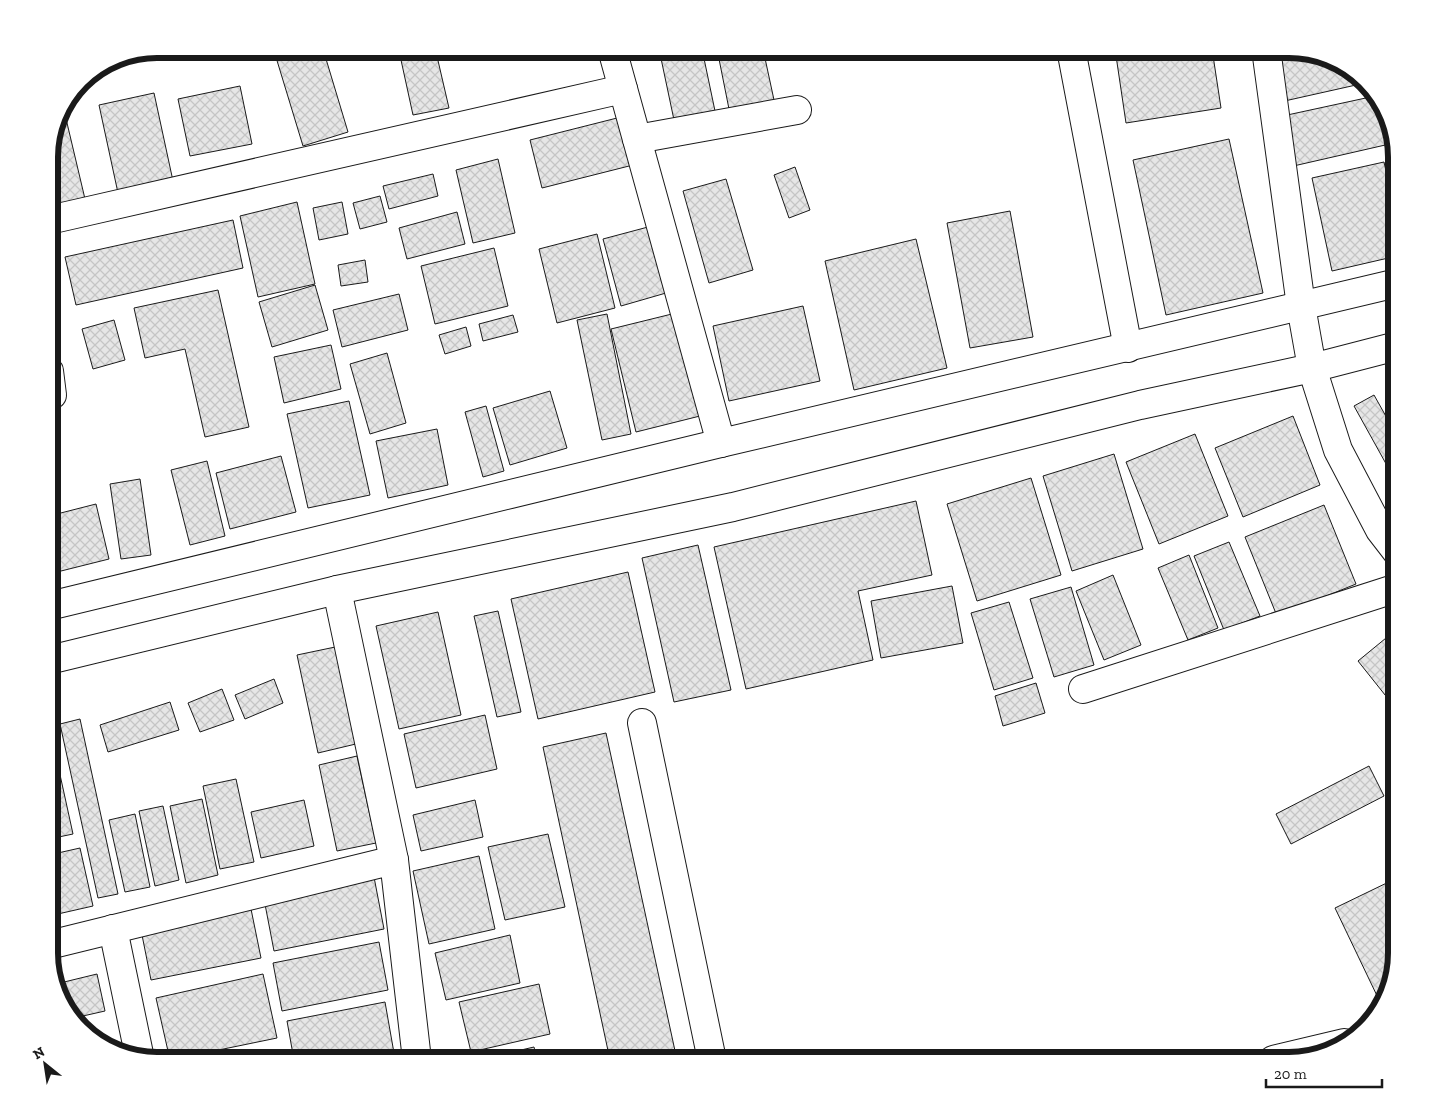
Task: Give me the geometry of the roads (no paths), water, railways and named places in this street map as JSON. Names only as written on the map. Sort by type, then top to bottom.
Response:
[{"type":"street","points":[[614,58],[721,443]]},
{"type":"street","points":[[1073,58],[1128,348]]},
{"type":"street","points":[[1267,58],[1301,306],[1312,368],[1338,450],[1380,530],[1388,540]]},
{"type":"street","points":[[58,218],[623,89]]},
{"type":"street","points":[[637,139],[797,110]]},
{"type":"street","points":[[58,604],[721,443],[1388,285]]},
{"type":"street","points":[[58,658],[337,590],[733,507],[1140,406],[1312,368],[1388,348]]},
{"type":"street","points":[[337,590],[394,860],[416,1052]]},
{"type":"street","points":[[1083,689],[1388,591]]},
{"type":"street","points":[[642,723],[710,1052]]},
{"type":"street","points":[[58,943],[394,860]]},
{"type":"street","points":[[113,929],[138,1050]]}]
